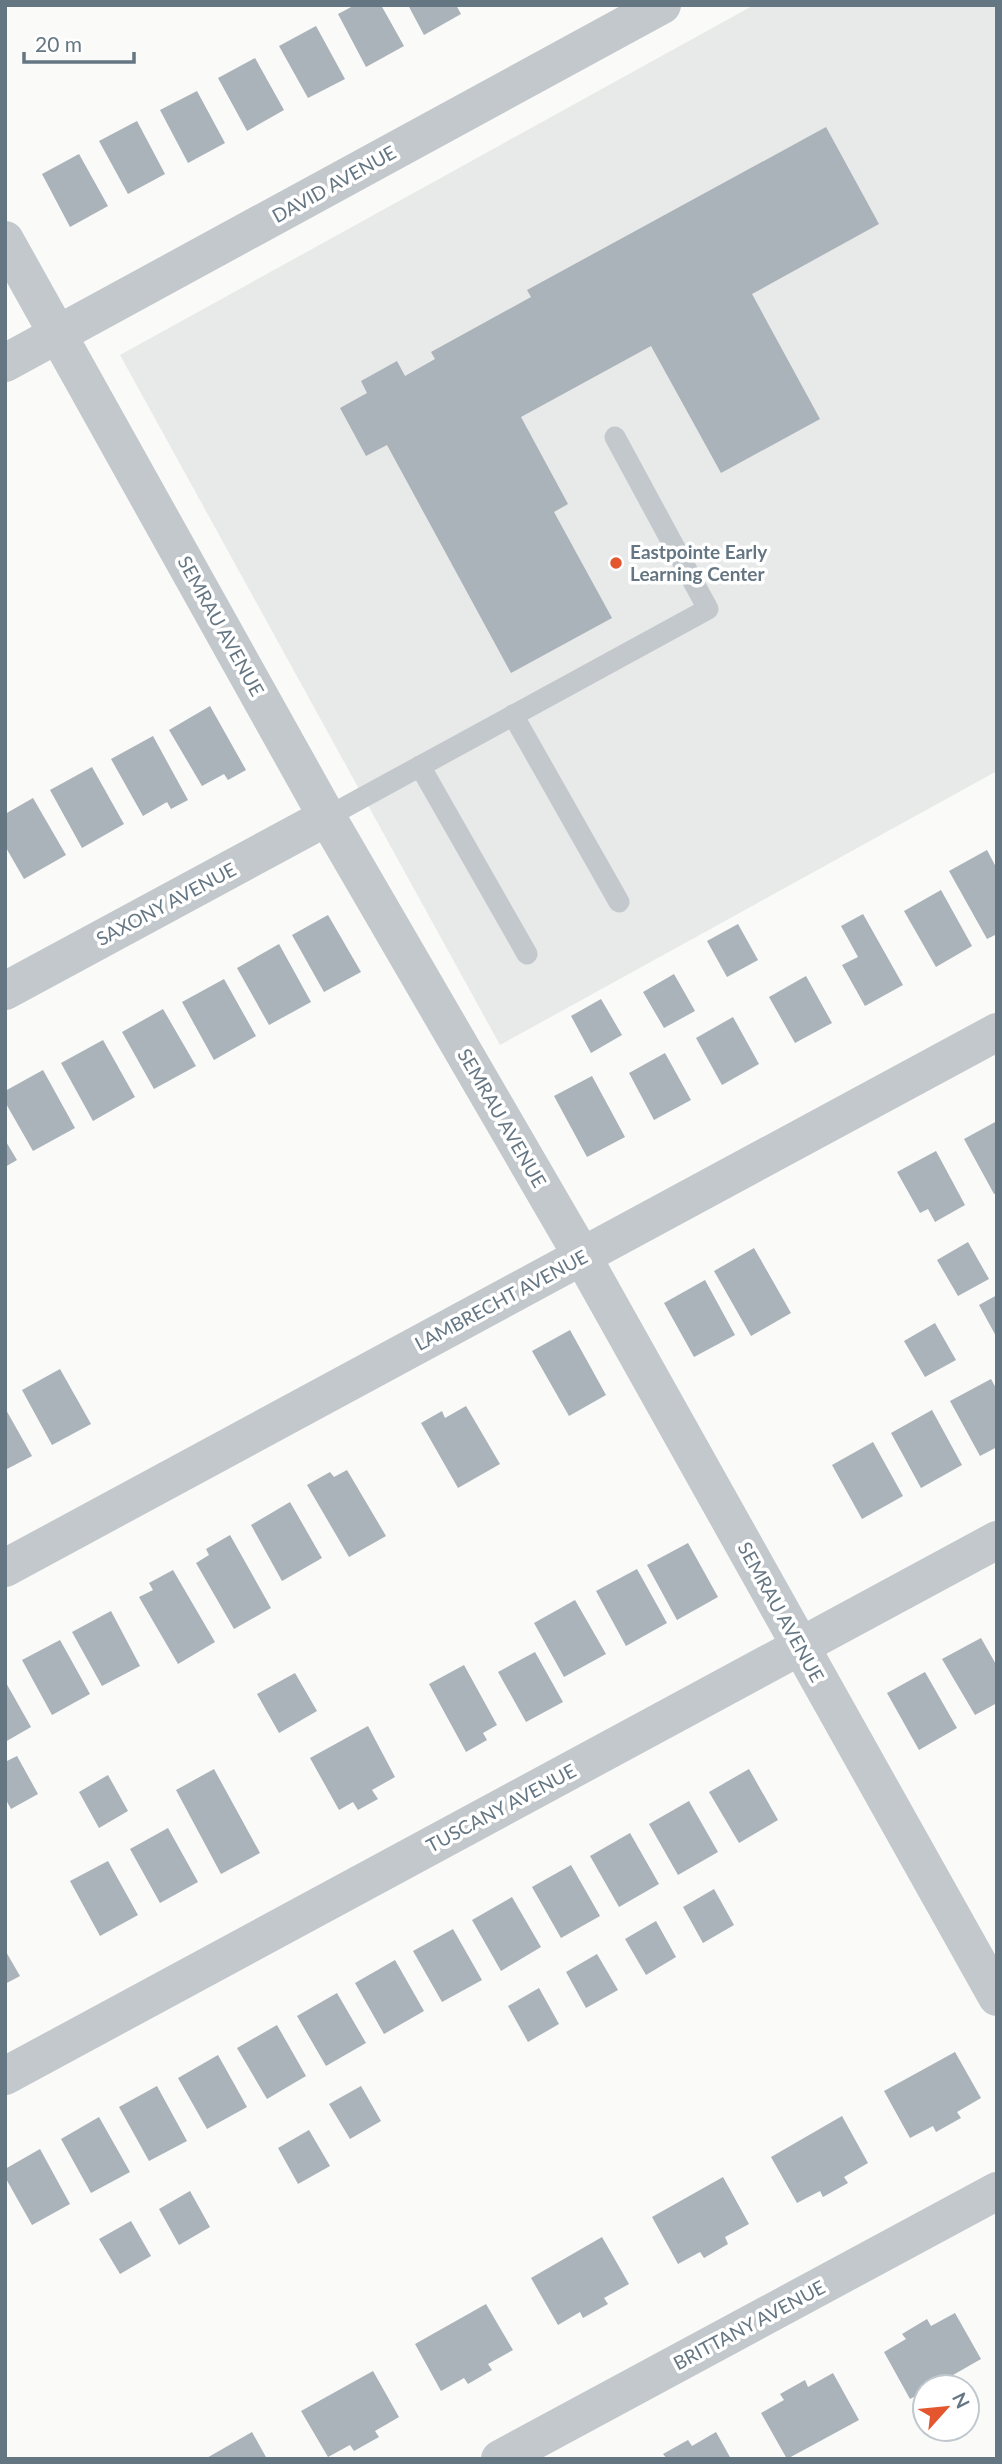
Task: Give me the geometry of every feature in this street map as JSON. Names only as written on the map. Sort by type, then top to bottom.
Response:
[{"type":"street","name":"DAVID AVENUE","points":[[5,363],[662,5]]},
{"type":"street","name":"SEMRAU AVENUE","points":[[5,240],[327,817],[582,1256],[997,1997]]},
{"type":"street","name":"SAXONY AVENUE","points":[[5,991],[327,817]]},
{"type":"street","name":"LAMBRECHT AVENUE","points":[[5,1568],[997,1031]]},
{"type":"street","name":"TUSCANY AVENUE","points":[[5,2076],[997,1541]]},
{"type":"street","name":"BRITTANY AVENUE","points":[[500,2459],[997,2191]]},
{"type":"lane","points":[[327,817],[708,609],[615,437]]},
{"type":"lane","points":[[513,715],[620,901]]},
{"type":"lane","points":[[420,766],[527,954]]},
{"type":"shaded area","name":"Eastpointe Early Learning Center","points":[[754,5],[997,5],[997,771],[500,1045],[120,355]]},
{"type":"building","points":[[355,5],[381,5],[404,46],[366,67],[338,14]]},
{"type":"building","points":[[408,5],[456,5],[461,14],[424,35]]},
{"type":"building","points":[[316,26],[345,79],[308,98],[279,46]]},
{"type":"building","points":[[255,58],[284,110],[247,131],[218,78]]},
{"type":"building","points":[[197,91],[225,143],[188,163],[160,110]]},
{"type":"building","points":[[137,121],[165,174],[128,194],[99,141]]},
{"type":"building","points":[[826,127],[879,224],[752,294],[820,419],[721,473],[651,346],[521,417],[568,504],[554,512],[612,618],[511,673],[387,445],[366,456],[340,408],[367,393],[361,381],[397,361],[405,376],[435,359],[431,352],[531,297],[527,290]]},
{"type":"building","points":[[79,154],[108,206],[70,227],[42,174]]},
{"type":"building","points":[[210,706],[246,770],[228,780],[224,774],[202,786],[169,730]]},
{"type":"building","points":[[153,736],[188,800],[171,809],[167,802],[143,816],[111,759]]},
{"type":"building","points":[[92,767],[124,824],[82,848],[50,790]]},
{"type":"building","points":[[33,798],[66,855],[24,879],[5,846],[5,814]]},
{"type":"building","points":[[987,850],[997,869],[997,934],[987,939],[949,871]]},
{"type":"building","points":[[941,890],[972,946],[936,967],[904,911]]},
{"type":"building","points":[[863,914],[903,985],[865,1006],[842,965],[858,957],[841,926]]},
{"type":"building","points":[[328,915],[361,972],[324,992],[292,935]]},
{"type":"building","points":[[738,924],[758,960],[727,977],[707,941]]},
{"type":"building","points":[[279,944],[311,1002],[269,1025],[237,968]]},
{"type":"building","points":[[674,974],[695,1011],[664,1028],[643,992]]},
{"type":"building","points":[[806,976],[832,1023],[795,1043],[769,997]]},
{"type":"building","points":[[224,979],[256,1036],[214,1060],[182,1002]]},
{"type":"building","points":[[601,999],[622,1035],[591,1053],[571,1016]]},
{"type":"building","points":[[163,1009],[196,1066],[154,1089],[122,1032]]},
{"type":"building","points":[[733,1017],[759,1064],[722,1085],[696,1038]]},
{"type":"building","points":[[103,1040],[135,1097],[93,1121],[61,1063]]},
{"type":"building","points":[[665,1053],[691,1100],[654,1120],[629,1073]]},
{"type":"building","points":[[43,1070],[75,1128],[33,1151],[5,1102],[5,1091]]},
{"type":"building","points":[[592,1076],[625,1137],[587,1157],[554,1096]]},
{"type":"building","points":[[997,1121],[997,1193],[994,1194],[964,1139]]},
{"type":"building","points":[[5,1140],[17,1160],[5,1167]]},
{"type":"building","points":[[936,1151],[965,1205],[935,1222],[928,1209],[920,1213],[897,1172]]},
{"type":"building","points":[[968,1242],[989,1279],[958,1296],[937,1260]]},
{"type":"building","points":[[754,1248],[791,1313],[751,1336],[714,1271]]},
{"type":"building","points":[[705,1280],[735,1335],[694,1357],[664,1303]]},
{"type":"building","points":[[997,1295],[997,1338],[979,1305]]},
{"type":"building","points":[[935,1323],[956,1360],[925,1377],[904,1341]]},
{"type":"building","points":[[570,1330],[606,1395],[569,1416],[532,1351]]},
{"type":"building","points":[[60,1369],[91,1424],[52,1445],[22,1390]]},
{"type":"building","points":[[991,1379],[997,1390],[997,1447],[980,1456],[950,1401]]},
{"type":"building","points":[[466,1406],[500,1464],[458,1488],[421,1423],[442,1411],[445,1418]]},
{"type":"building","points":[[5,1408],[32,1456],[5,1470]]},
{"type":"building","points":[[932,1410],[962,1465],[921,1488],[891,1433]]},
{"type":"building","points":[[873,1442],[903,1496],[862,1519],[832,1465]]},
{"type":"building","points":[[347,1470],[386,1536],[349,1557],[307,1485],[330,1472],[334,1477]]},
{"type":"building","points":[[290,1502],[322,1558],[282,1581],[251,1525]]},
{"type":"building","points":[[230,1535],[271,1608],[234,1629],[196,1563],[209,1555],[206,1549]]},
{"type":"building","points":[[688,1543],[718,1597],[677,1620],[647,1565]]},
{"type":"building","points":[[637,1569],[667,1623],[626,1646],[596,1591]]},
{"type":"building","points":[[173,1570],[215,1642],[178,1664],[139,1597],[153,1590],[149,1583]]},
{"type":"building","points":[[575,1600],[606,1654],[564,1677],[534,1623]]},
{"type":"building","points":[[111,1611],[140,1666],[102,1686],[72,1632]]},
{"type":"building","points":[[981,1638],[997,1666],[997,1703],[975,1715],[942,1659]]},
{"type":"building","points":[[60,1640],[90,1694],[52,1715],[22,1660]]},
{"type":"building","points":[[535,1652],[563,1702],[526,1722],[498,1672]]},
{"type":"building","points":[[464,1665],[497,1725],[483,1733],[487,1740],[466,1752],[429,1684]]},
{"type":"building","points":[[925,1672],[957,1728],[919,1750],[887,1693]]},
{"type":"building","points":[[295,1673],[317,1711],[279,1733],[257,1694]]},
{"type":"building","points":[[5,1681],[31,1727],[5,1742]]},
{"type":"building","points":[[368,1726],[395,1777],[372,1790],[378,1799],[358,1810],[353,1802],[339,1810],[310,1758]]},
{"type":"building","points":[[17,1756],[38,1794],[11,1809],[5,1798],[5,1762]]},
{"type":"building","points":[[214,1769],[260,1853],[221,1874],[176,1790]]},
{"type":"building","points":[[749,1769],[778,1820],[739,1843],[709,1792]]},
{"type":"building","points":[[108,1775],[128,1811],[99,1828],[79,1792]]},
{"type":"building","points":[[689,1801],[718,1852],[678,1875],[649,1824]]},
{"type":"building","points":[[168,1828],[198,1882],[160,1903],[130,1849]]},
{"type":"building","points":[[630,1833],[659,1884],[619,1907],[590,1856]]},
{"type":"building","points":[[108,1861],[138,1915],[100,1936],[70,1881]]},
{"type":"building","points":[[571,1865],[600,1916],[561,1938],[532,1887]]},
{"type":"building","points":[[714,1889],[734,1925],[703,1943],[683,1907]]},
{"type":"building","points":[[512,1897],[541,1947],[501,1971],[472,1920]]},
{"type":"building","points":[[656,1921],[676,1957],[646,1975],[625,1939]]},
{"type":"building","points":[[453,1929],[482,1980],[442,2002],[413,1951]]},
{"type":"building","points":[[5,1950],[20,1976],[5,1984]]},
{"type":"building","points":[[597,1954],[618,1990],[586,2008],[566,1972]]},
{"type":"building","points":[[395,1960],[424,2011],[384,2034],[355,1983]]},
{"type":"building","points":[[539,1988],[559,2024],[528,2042],[508,2006]]},
{"type":"building","points":[[337,1993],[366,2043],[326,2066],[297,2016]]},
{"type":"building","points":[[277,2025],[306,2076],[267,2099],[237,2048]]},
{"type":"building","points":[[955,2052],[981,2098],[957,2112],[961,2118],[936,2132],[933,2126],[910,2138],[884,2091]]},
{"type":"building","points":[[218,2055],[247,2107],[207,2129],[178,2078]]},
{"type":"building","points":[[157,2086],[187,2141],[149,2161],[119,2107]]},
{"type":"building","points":[[361,2086],[381,2121],[350,2139],[329,2104]]},
{"type":"building","points":[[842,2116],[868,2163],[844,2177],[848,2183],[823,2197],[820,2191],[797,2203],[771,2157]]},
{"type":"building","points":[[99,2117],[130,2172],[91,2193],[61,2139]]},
{"type":"building","points":[[309,2130],[330,2166],[298,2184],[278,2148]]},
{"type":"building","points":[[40,2149],[70,2204],[32,2225],[5,2177],[5,2169]]},
{"type":"building","points":[[723,2177],[749,2224],[725,2237],[728,2244],[704,2258],[700,2252],[678,2264],[652,2217]]},
{"type":"building","points":[[190,2191],[210,2227],[179,2245],[159,2209]]},
{"type":"building","points":[[131,2221],[151,2256],[120,2274],[99,2239]]},
{"type":"building","points":[[602,2237],[629,2284],[604,2298],[608,2304],[583,2318],[580,2312],[558,2325],[531,2278]]},
{"type":"building","points":[[486,2304],[513,2350],[488,2364],[492,2370],[468,2384],[464,2378],[441,2391],[415,2344]]},
{"type":"building","points":[[955,2313],[981,2359],[956,2373],[911,2373],[910,2399],[884,2352],[906,2339],[902,2334],[927,2319],[931,2326]]},
{"type":"building","points":[[373,2371],[399,2417],[375,2431],[379,2437],[354,2451],[350,2445],[328,2457],[301,2411]]},
{"type":"building","points":[[833,2373],[859,2420],[787,2459],[761,2413],[784,2400],[780,2394],[805,2380],[808,2387]]},
{"type":"building","points":[[252,2432],[267,2459],[205,2459]]},
{"type":"building","points":[[716,2432],[731,2459],[667,2459],[663,2454],[688,2440],[692,2446]]},
{"type":"place","name":"Eastpointe Early Learning Center","points":[[616,563]]}]
